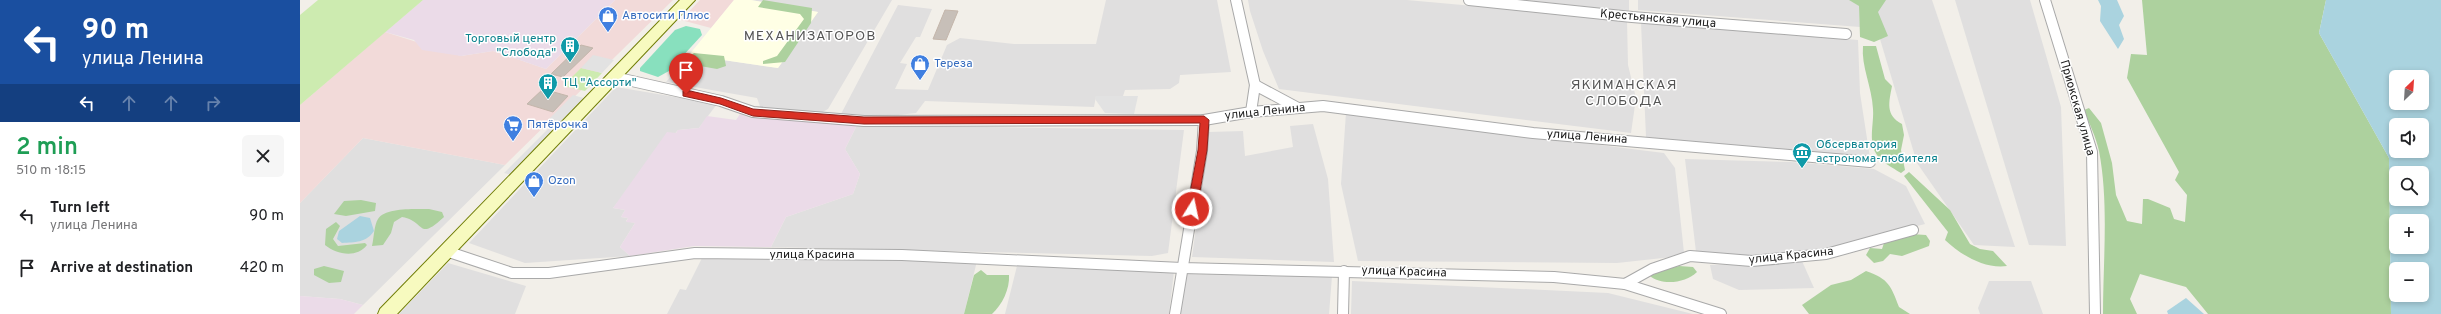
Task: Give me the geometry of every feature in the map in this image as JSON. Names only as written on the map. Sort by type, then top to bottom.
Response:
[{"type":"main road","points":[[386,314],[688,0]]},
{"type":"street","points":[[1236,0],[1255,85],[1251,112]]},
{"type":"street","name":"Крестьянская улица","points":[[1469,0],[1632,17],[1846,34]]},
{"type":"street","name":"Приокская улица","points":[[2045,0],[2092,152],[2095,314]]},
{"type":"street","name":"улица Ленина","points":[[614,77],[721,101],[753,112],[864,121],[1204,120],[1251,112],[1324,106],[1533,133],[1870,162]]},
{"type":"street","points":[[1255,85],[1298,108]]},
{"type":"street","points":[[1175,314],[1202,150],[1204,120]]},
{"type":"street","name":"улица Красина","points":[[1625,284],[1652,269],[1690,256],[1752,261],[1826,254],[1912,230]]},
{"type":"street","name":"улица Красина","points":[[446,251],[512,273],[549,273],[695,253],[902,255],[1182,268],[1554,277],[1625,284],[1721,314]]},
{"type":"street","points":[[1343,314],[1344,271]]},
{"type":"shaded area","points":[[423,0],[615,0],[546,69],[493,51],[461,56],[422,50],[414,40],[385,32]]},
{"type":"shaded area","points":[[615,0],[673,0],[505,165],[363,138],[300,203],[300,105],[385,32],[461,56],[493,51],[546,69]]},
{"type":"shaded area","points":[[700,0],[734,0],[711,28],[681,20]]},
{"type":"shaded area","points":[[734,0],[751,0],[818,12],[778,68],[689,55]]},
{"type":"shaded area","points":[[751,0],[892,0],[828,109],[819,114],[761,109],[757,98],[666,82],[689,55],[778,68],[818,12]]},
{"type":"shaded area","points":[[1106,0],[1217,0],[1231,72],[1180,75],[1179,83],[1170,89],[1125,90],[1123,96],[1096,96],[1094,107],[925,101],[916,113],[880,117],[841,114],[898,5],[932,9],[920,37],[916,37],[900,63],[907,64],[895,89],[928,90],[947,45],[960,38],[1014,44],[1096,44]]},
{"type":"shaded area","points":[[1248,0],[1407,0],[1627,20],[1628,65],[1636,98],[1631,133],[1279,89],[1263,51]]},
{"type":"shaded area","points":[[1525,0],[1629,0],[1629,11]]},
{"type":"shaded area","points":[[1638,0],[1853,0],[1859,6],[1860,27],[1638,10]]},
{"type":"shaded area","points":[[1874,0],[1932,0],[2015,247],[1974,245],[1917,163],[1880,39]]},
{"type":"shaded area","points":[[1955,0],[2030,0],[2061,107],[2066,246],[2029,245]]},
{"type":"shaded area","points":[[1641,23],[1858,40],[1860,93],[1870,158],[1803,153],[1646,137]]},
{"type":"shaded area","points":[[593,55],[614,60],[602,73],[581,68]]},
{"type":"shaded area","points":[[616,87],[717,104],[699,128],[678,130],[613,208],[625,210],[621,217],[628,218],[626,221],[635,223],[620,247],[630,256],[525,263],[469,243]]},
{"type":"shaded area","points":[[573,95],[587,99],[512,175],[504,173],[553,124],[546,122]]},
{"type":"shaded area","points":[[1096,96],[1138,96],[1134,114],[1105,113],[1095,99]]},
{"type":"shaded area","points":[[1346,113],[1664,153],[1675,168],[1684,253],[1672,257],[1617,263],[1358,261],[1341,184]]},
{"type":"shaded area","points":[[740,114],[750,118],[763,117],[857,125],[845,149],[860,174],[853,194],[786,217],[771,247],[694,246],[630,256],[620,247],[635,223],[626,222],[628,218],[621,217],[625,210],[613,208],[667,132],[676,133],[678,130],[699,128],[707,116],[736,120]]},
{"type":"shaded area","points":[[1313,124],[1328,179],[1334,262],[1192,257],[1209,132],[1243,131],[1245,156],[1293,147],[1290,126]]},
{"type":"shaded area","points":[[857,125],[1184,130],[1168,253],[1152,256],[771,247],[786,217],[853,194],[860,174],[845,149]]},
{"type":"shaded area","points":[[363,138],[505,165],[363,305],[340,299],[300,296],[300,203]]},
{"type":"shaded area","points":[[1685,159],[1791,162],[1874,169],[1906,186],[1925,224],[1814,252],[1736,256],[1696,252]]},
{"type":"shaded area","points":[[702,258],[977,261],[964,314],[667,314],[680,289],[686,290]]},
{"type":"shaded area","points":[[1802,261],[1814,288],[1739,290],[1713,279],[1710,265]]},
{"type":"shaded area","points":[[448,263],[526,286],[515,314],[399,314]]},
{"type":"shaded area","points":[[1017,266],[1174,271],[1169,314],[1005,314]]},
{"type":"shaded area","points":[[1184,274],[1332,276],[1329,314],[1179,314]]},
{"type":"shaded area","points":[[1352,281],[1608,293],[1693,314],[1351,314]]},
{"type":"shaded area","points":[[1989,281],[2031,281],[2043,314],[1980,314],[1978,308]]},
{"type":"shaded area","points":[[300,296],[340,299],[363,305],[354,314],[300,314]]},
{"type":"green space","points":[[318,0],[423,0],[300,105],[300,15]]},
{"type":"green space","points":[[763,0],[812,8],[811,23],[785,62],[763,64],[763,61],[777,56],[804,19],[800,14],[758,7]]},
{"type":"green space","points":[[1849,0],[1886,0],[1878,12],[1888,36],[1874,42],[1860,37],[1859,6]]},
{"type":"green space","points":[[2142,0],[2326,0],[2319,33],[2389,158],[2389,254],[2390,254],[2390,262],[2389,262],[2389,302],[2391,302],[2391,314],[2208,314],[2186,287],[2140,274],[2130,299],[2137,314],[2103,314],[2105,232],[2104,191],[2098,146],[2084,110],[2089,108],[2101,123],[2112,163],[2116,195],[2127,221],[2142,224],[2143,199],[2148,199],[2170,208],[2174,219],[2185,222],[2187,195],[2175,180],[2179,172],[2127,78],[2131,54],[2147,55]]},
{"type":"green space","points":[[686,26],[700,29],[702,35],[669,71],[658,77],[640,71],[640,68],[675,30]]},
{"type":"green space","points":[[1863,46],[1876,46],[1885,79],[1892,86],[1889,103],[1890,108],[1893,117],[1902,124],[1904,135],[1901,150],[1905,170],[1901,173],[1880,159],[1873,146],[1872,101],[1864,61]]},
{"type":"green space","points":[[694,53],[724,56],[726,66],[717,69],[689,64],[687,59]]},
{"type":"green space","points":[[581,68],[602,73],[585,91],[563,86]]},
{"type":"green space","points":[[1909,172],[1950,210],[1970,244],[1980,249],[1993,251],[2007,266],[1990,265],[1973,260],[1958,251],[1945,240],[1948,232],[1904,176]]},
{"type":"green space","points":[[361,200],[376,203],[375,211],[346,216],[334,214],[344,201]]},
{"type":"green space","points":[[409,209],[429,209],[442,212],[444,217],[429,228],[425,229],[410,219],[402,217],[394,222],[391,233],[383,245],[372,246],[376,225],[378,219],[382,215],[387,212]]},
{"type":"green space","points":[[336,222],[340,226],[333,239],[338,246],[365,243],[367,245],[357,252],[346,254],[335,251],[325,245],[326,229]]},
{"type":"green space","points":[[1911,234],[1926,235],[1930,241],[1929,246],[1902,256],[1890,254],[1883,261],[1874,263],[1866,255],[1870,248],[1882,249],[1884,243]]},
{"type":"green space","points":[[324,266],[344,271],[341,282],[329,283],[314,275],[314,269]]},
{"type":"green space","points":[[1679,266],[1693,267],[1697,272],[1687,279],[1674,282],[1661,281],[1650,276],[1657,271]]},
{"type":"green space","points":[[981,270],[987,275],[1009,275],[1007,291],[1002,301],[992,314],[964,314],[974,275]]},
{"type":"green space","points":[[1866,271],[1884,280],[1891,288],[1899,307],[1910,314],[1809,314],[1802,305],[1831,285],[1851,280]]},
{"type":"water","points":[[2098,0],[2117,0],[2124,16],[2119,25],[2124,39],[2118,49],[2100,21],[2101,6]]},
{"type":"water","points":[[2326,0],[2441,0],[2441,314],[2391,314],[2391,302],[2429,302],[2429,262],[2390,262],[2390,254],[2429,254],[2429,214],[2390,214],[2390,206],[2429,206],[2429,166],[2389,166],[2389,158],[2319,33]]},
{"type":"water","points":[[360,216],[370,218],[374,231],[371,235],[364,240],[356,242],[342,243],[337,239],[339,231]]},
{"type":"water","points":[[2186,298],[2204,314],[2168,314],[2167,311]]},
{"type":"building","points":[[945,10],[958,11],[946,40],[933,39]]},
{"type":"building","name":"Торговый центр \"Слобода\"","points":[[581,45],[593,48],[563,77],[551,74]]},
{"type":"building","name":"ТЦ \"Ассорти\"","points":[[543,89],[568,96],[553,112],[527,104]]},
{"type":"place","name":"Автосити Плюс","points":[[608,33]]},
{"type":"place","name":"Торговый центр \"Слобода\"","points":[[570,63]]},
{"type":"place","name":"Тереза","points":[[920,81]]},
{"type":"place","name":"ТЦ \"Ассорти\"","points":[[548,100]]},
{"type":"place","name":"Пятёрочка","points":[[513,142]]},
{"type":"place","name":"Обсерватория астронома-любителя","points":[[1802,169]]},
{"type":"place","name":"Ozon","points":[[534,198]]},
{"type":"district","name":"МЕХАНИЗАТОРОВ","points":[[810,36]]},
{"type":"district","name":"ЯКИМАНСКАЯ СЛОБОДА","points":[[1624,94]]},
{"type":"route","points":[[686,94],[721,101],[753,112],[831,117],[864,121],[1204,120],[1202,150],[1192,209]]}]
